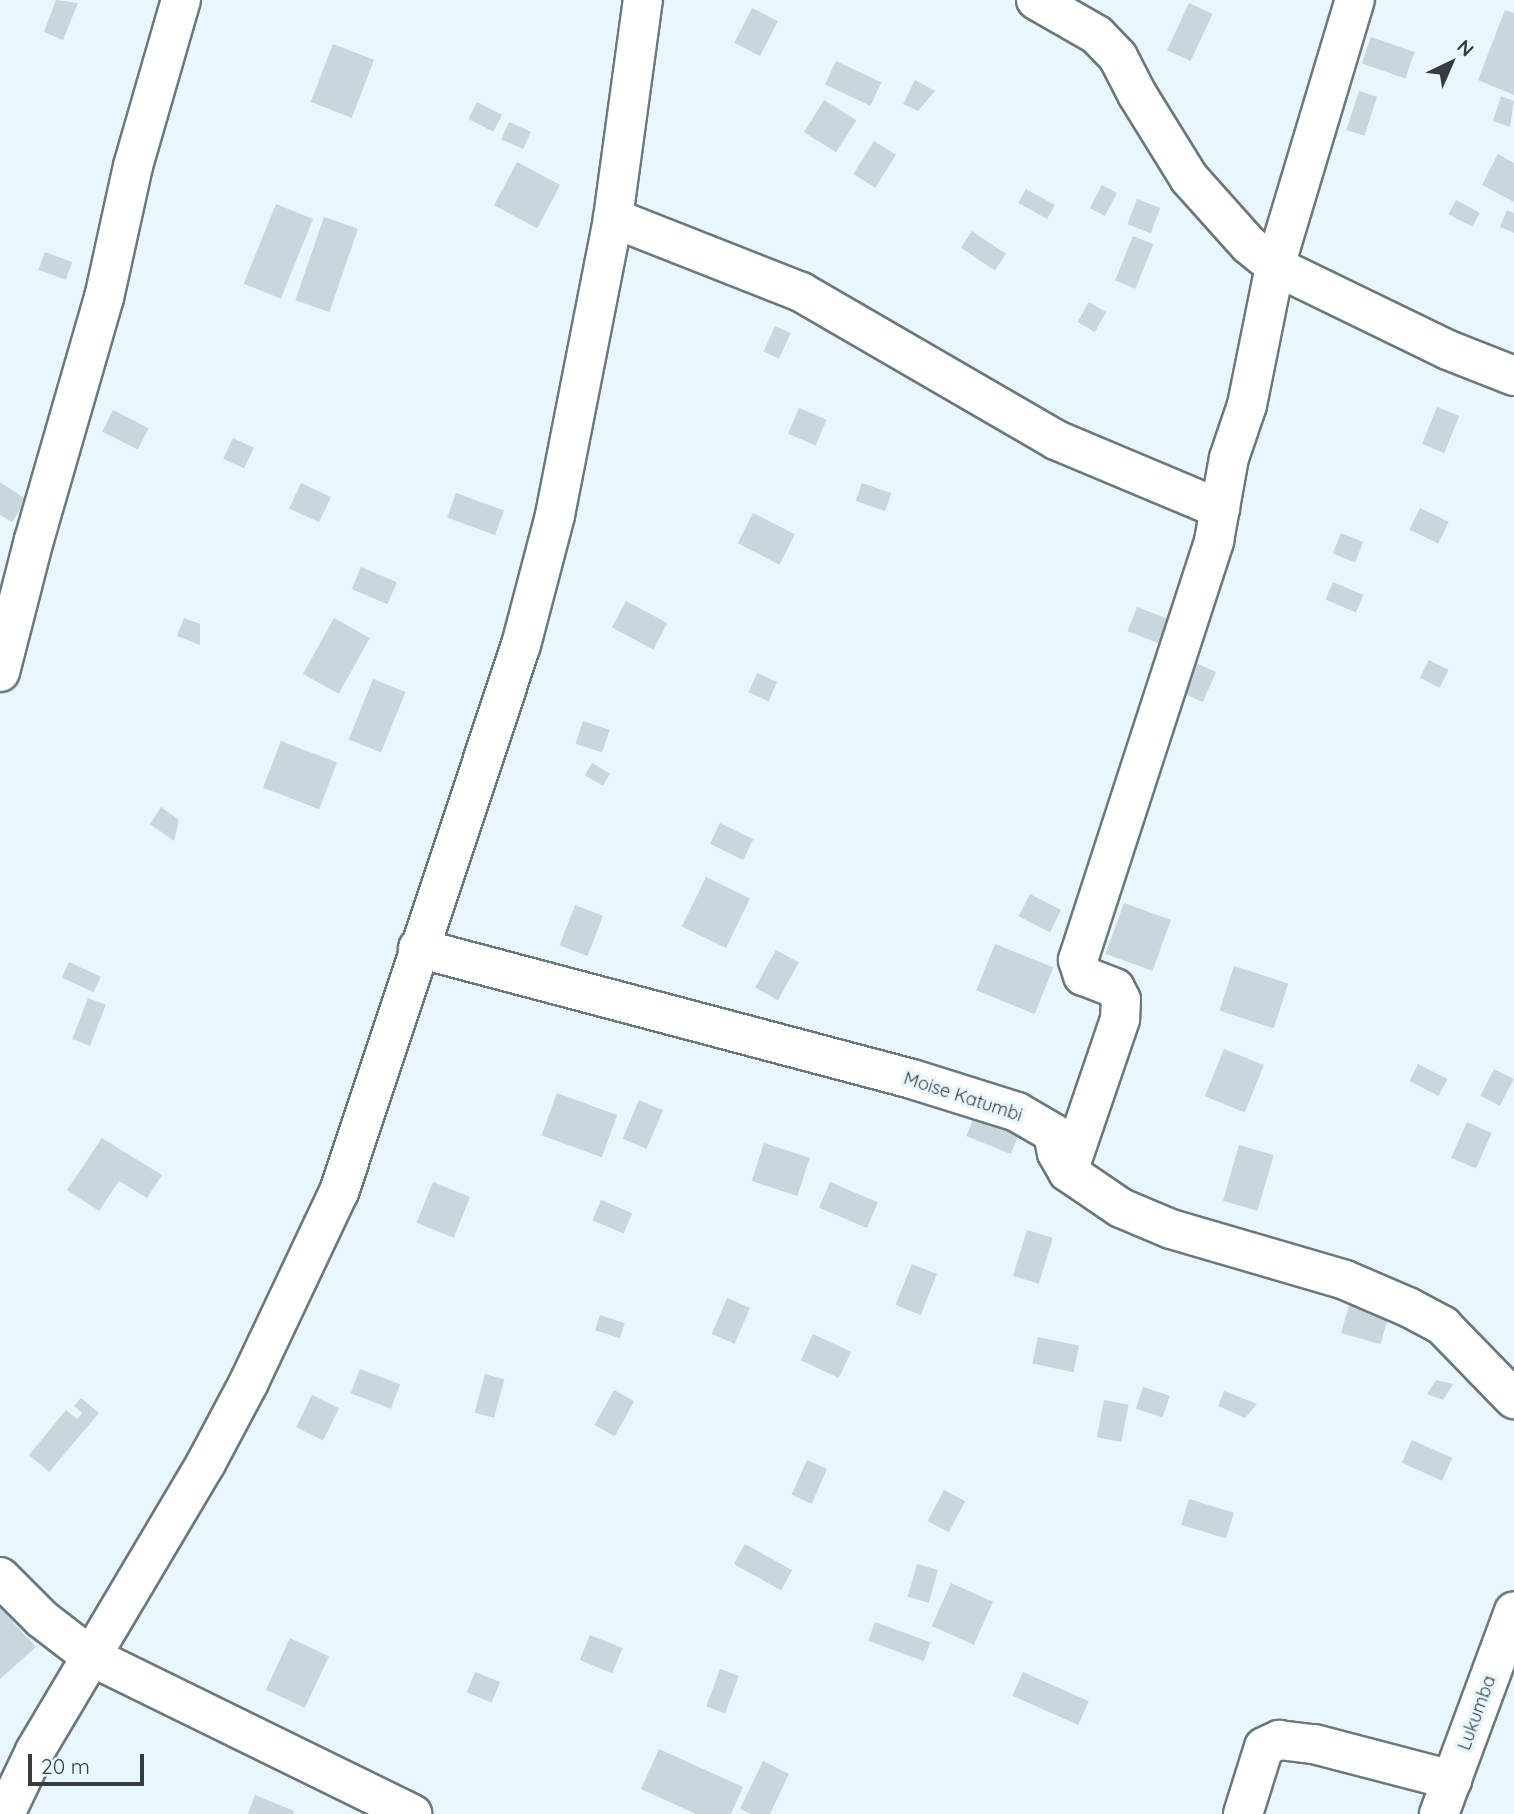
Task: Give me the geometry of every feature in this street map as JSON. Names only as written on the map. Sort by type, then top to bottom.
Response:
[{"type":"street","points":[[0,672],[34,540],[104,298],[132,166],[181,0]]},
{"type":"street","points":[[5,1814],[35,1751],[90,1656],[152,1560],[206,1463],[294,1290],[339,1192],[521,645],[555,515],[613,218],[643,0]]},
{"type":"street","points":[[1036,0],[1097,35],[1118,57],[1137,94],[1189,178],[1249,245],[1275,266],[1448,350],[1514,376]]},
{"type":"street","points":[[1355,0],[1275,266],[1247,405],[1229,458],[1214,541],[1078,960],[1083,976],[1115,988],[1121,1000],[1120,1019],[1068,1172],[1121,1208],[1171,1228],[1345,1280],[1408,1307],[1443,1326],[1514,1399]]},
{"type":"street","points":[[613,218],[801,292],[1056,440],[1220,509]]},
{"type":"street","name":"Moise Katumbi","points":[[418,948],[986,1101],[1017,1112],[1052,1133],[1057,1153],[1068,1172]]},
{"type":"street","points":[[0,1577],[42,1619],[90,1656],[412,1814]]},
{"type":"street","name":"Lukumba","points":[[1446,1797],[1514,1611]]},
{"type":"street","points":[[1243,1814],[1264,1747],[1279,1740],[1314,1744],[1446,1797]]},
{"type":"building","points":[[56,0],[78,3],[63,40],[44,32]]},
{"type":"building","points":[[1189,3],[1213,14],[1191,61],[1167,50]]},
{"type":"building","points":[[752,8],[778,21],[760,56],[734,43]]},
{"type":"building","points":[[1505,10],[1514,13],[1514,95],[1478,80]]},
{"type":"building","points":[[1371,37],[1414,52],[1405,78],[1362,63]]},
{"type":"building","points":[[333,44],[374,60],[352,118],[311,102]]},
{"type":"building","points":[[836,61],[881,82],[870,106],[825,85]]},
{"type":"building","points":[[915,80],[935,91],[918,111],[903,104]]},
{"type":"building","points":[[1359,91],[1377,97],[1364,136],[1346,130]]},
{"type":"building","points":[[1501,96],[1514,101],[1510,127],[1493,121]]},
{"type":"building","points":[[824,100],[856,120],[836,152],[804,132]]},
{"type":"building","points":[[477,102],[502,115],[493,132],[468,119]]},
{"type":"building","points":[[509,122],[531,132],[523,149],[501,139]]},
{"type":"building","points":[[874,141],[896,155],[875,188],[853,174]]},
{"type":"building","points":[[1498,154],[1514,163],[1514,202],[1482,185]]},
{"type":"building","points":[[517,162],[560,185],[537,228],[494,205]]},
{"type":"building","points":[[1102,185],[1117,193],[1105,216],[1090,208]]},
{"type":"building","points":[[1026,189],[1055,205],[1047,219],[1018,203]]},
{"type":"building","points":[[1137,199],[1160,208],[1151,233],[1127,224]]},
{"type":"building","points":[[1456,200],[1480,213],[1472,227],[1448,214]]},
{"type":"building","points":[[276,204],[313,219],[281,299],[244,284]]},
{"type":"building","points":[[1507,210],[1514,213],[1514,233],[1500,227]]},
{"type":"building","points":[[324,217],[358,229],[329,312],[295,300]]},
{"type":"building","points":[[972,231],[1006,254],[995,271],[961,248]]},
{"type":"building","points":[[1133,236],[1153,244],[1135,289],[1115,281]]},
{"type":"building","points":[[45,252],[72,262],[66,280],[39,270]]},
{"type":"building","points":[[1089,302],[1106,312],[1095,332],[1078,322]]},
{"type":"building","points":[[775,326],[791,333],[779,358],[764,352]]},
{"type":"building","points":[[1437,407],[1459,416],[1444,453],[1422,444]]},
{"type":"building","points":[[799,408],[827,420],[816,445],[788,434]]},
{"type":"building","points":[[113,410],[149,428],[138,450],[102,431]]},
{"type":"building","points":[[233,438],[254,448],[244,469],[223,459]]},
{"type":"building","points":[[0,482],[27,500],[12,522],[0,515]]},
{"type":"building","points":[[301,483],[331,497],[319,522],[289,508]]},
{"type":"building","points":[[862,483],[891,493],[885,511],[856,501]]},
{"type":"building","points":[[456,493],[504,510],[495,535],[447,517]]},
{"type":"building","points":[[1420,508],[1449,522],[1438,544],[1409,530]]},
{"type":"building","points":[[753,513],[795,534],[779,565],[738,543]]},
{"type":"building","points":[[1341,533],[1363,542],[1355,562],[1333,553]]},
{"type":"building","points":[[361,567],[397,582],[388,604],[352,589]]},
{"type":"building","points":[[1333,582],[1363,595],[1356,612],[1326,599]]},
{"type":"building","points":[[626,601],[667,623],[653,650],[612,627]]},
{"type":"building","points":[[1137,607],[1179,623],[1170,647],[1128,631]]},
{"type":"building","points":[[184,618],[200,624],[200,645],[177,636]]},
{"type":"building","points":[[334,618],[370,638],[339,694],[303,674]]},
{"type":"building","points":[[1429,660],[1449,670],[1440,688],[1420,678]]},
{"type":"building","points":[[1196,663],[1216,672],[1203,702],[1183,693]]},
{"type":"building","points":[[757,673],[777,682],[769,701],[748,692]]},
{"type":"building","points":[[373,679],[405,692],[381,752],[349,739]]},
{"type":"building","points":[[583,721],[610,730],[602,752],[576,744]]},
{"type":"building","points":[[281,741],[337,763],[319,809],[263,788]]},
{"type":"building","points":[[592,763],[610,774],[603,786],[585,775]]},
{"type":"building","points":[[161,807],[179,820],[174,841],[150,824]]},
{"type":"building","points":[[720,823],[753,839],[743,860],[710,844]]},
{"type":"building","points":[[706,877],[750,898],[726,948],[682,926]]},
{"type":"building","points":[[1030,894],[1061,910],[1050,932],[1019,916]]},
{"type":"building","points":[[1124,903],[1171,920],[1153,971],[1106,954]]},
{"type":"building","points":[[575,905],[603,916],[588,956],[560,945]]},
{"type":"building","points":[[995,944],[1053,968],[1035,1014],[976,990]]},
{"type":"building","points":[[776,950],[799,963],[778,1000],[755,988]]},
{"type":"building","points":[[69,962],[101,977],[94,992],[62,977]]},
{"type":"building","points":[[1234,966],[1288,984],[1274,1028],[1219,1011]]},
{"type":"building","points":[[88,998],[106,1005],[90,1046],[72,1039]]},
{"type":"building","points":[[1224,1049],[1264,1065],[1245,1112],[1205,1096]]},
{"type":"building","points":[[1418,1064],[1447,1079],[1439,1096],[1409,1081]]},
{"type":"building","points":[[1494,1069],[1514,1079],[1500,1106],[1480,1096]]},
{"type":"building","points":[[557,1093],[617,1115],[602,1157],[542,1135]]},
{"type":"building","points":[[639,1100],[663,1110],[647,1149],[623,1139]]},
{"type":"building","points":[[976,1112],[1021,1130],[1011,1154],[966,1136]]},
{"type":"building","points":[[1467,1122],[1492,1133],[1476,1169],[1451,1158]]},
{"type":"building","points":[[102,1138],[162,1175],[147,1198],[119,1181],[99,1211],[67,1190]]},
{"type":"building","points":[[764,1143],[810,1158],[797,1196],[752,1181]]},
{"type":"building","points":[[1239,1145],[1274,1155],[1258,1211],[1223,1201]]},
{"type":"building","points":[[433,1182],[470,1197],[454,1238],[417,1223]]},
{"type":"building","points":[[830,1182],[878,1202],[867,1228],[819,1208]]},
{"type":"building","points":[[601,1200],[632,1213],[624,1234],[592,1220]]},
{"type":"building","points":[[1027,1230],[1053,1238],[1039,1284],[1013,1276]]},
{"type":"building","points":[[912,1264],[937,1274],[921,1315],[896,1305]]},
{"type":"building","points":[[727,1298],[750,1308],[735,1344],[712,1334]]},
{"type":"building","points":[[1349,1305],[1388,1316],[1380,1344],[1341,1333]]},
{"type":"building","points":[[600,1315],[625,1323],[620,1338],[595,1330]]},
{"type":"building","points":[[813,1334],[851,1352],[839,1378],[801,1360]]},
{"type":"building","points":[[1038,1337],[1079,1346],[1073,1372],[1032,1363]]},
{"type":"building","points":[[360,1369],[400,1384],[391,1409],[351,1393]]},
{"type":"building","points":[[485,1374],[504,1379],[494,1418],[475,1413]]},
{"type":"building","points":[[1436,1380],[1453,1384],[1443,1400],[1427,1394]]},
{"type":"building","points":[[1143,1387],[1170,1396],[1163,1418],[1136,1409]]},
{"type":"building","points":[[614,1390],[634,1401],[615,1436],[595,1425]]},
{"type":"building","points":[[1224,1391],[1257,1404],[1245,1418],[1218,1406]]},
{"type":"building","points":[[312,1395],[339,1408],[323,1441],[296,1427]]},
{"type":"building","points":[[81,1398],[99,1413],[49,1472],[29,1455],[66,1410],[77,1419],[82,1413],[74,1406]]},
{"type":"building","points":[[1104,1400],[1129,1405],[1121,1442],[1097,1437]]},
{"type":"building","points":[[1412,1440],[1452,1458],[1442,1481],[1402,1463]]},
{"type":"building","points":[[807,1460],[827,1469],[812,1504],[792,1495]]},
{"type":"building","points":[[944,1490],[965,1501],[949,1532],[928,1521]]},
{"type":"building","points":[[1189,1499],[1234,1513],[1226,1539],[1181,1525]]},
{"type":"building","points":[[745,1544],[792,1570],[781,1590],[734,1564]]},
{"type":"building","points":[[917,1564],[938,1570],[929,1603],[908,1597]]},
{"type":"building","points":[[951,1583],[993,1602],[974,1645],[932,1626]]},
{"type":"building","points":[[0,1608],[36,1647],[0,1679]]},
{"type":"building","points":[[875,1622],[930,1642],[924,1661],[868,1641]]},
{"type":"building","points":[[590,1635],[622,1648],[612,1673],[580,1660]]},
{"type":"building","points":[[290,1638],[329,1656],[305,1708],[266,1690]]},
{"type":"building","points":[[720,1669],[739,1676],[725,1713],[706,1707]]},
{"type":"building","points":[[475,1672],[500,1682],[492,1703],[467,1692]]},
{"type":"building","points":[[1023,1672],[1089,1701],[1078,1725],[1012,1696]]},
{"type":"building","points":[[659,1749],[743,1787],[731,1814],[696,1814],[641,1789]]},
{"type":"building","points":[[763,1761],[789,1774],[770,1814],[751,1814],[740,1809]]},
{"type":"building","points":[[255,1795],[294,1811],[293,1814],[248,1814]]}]
